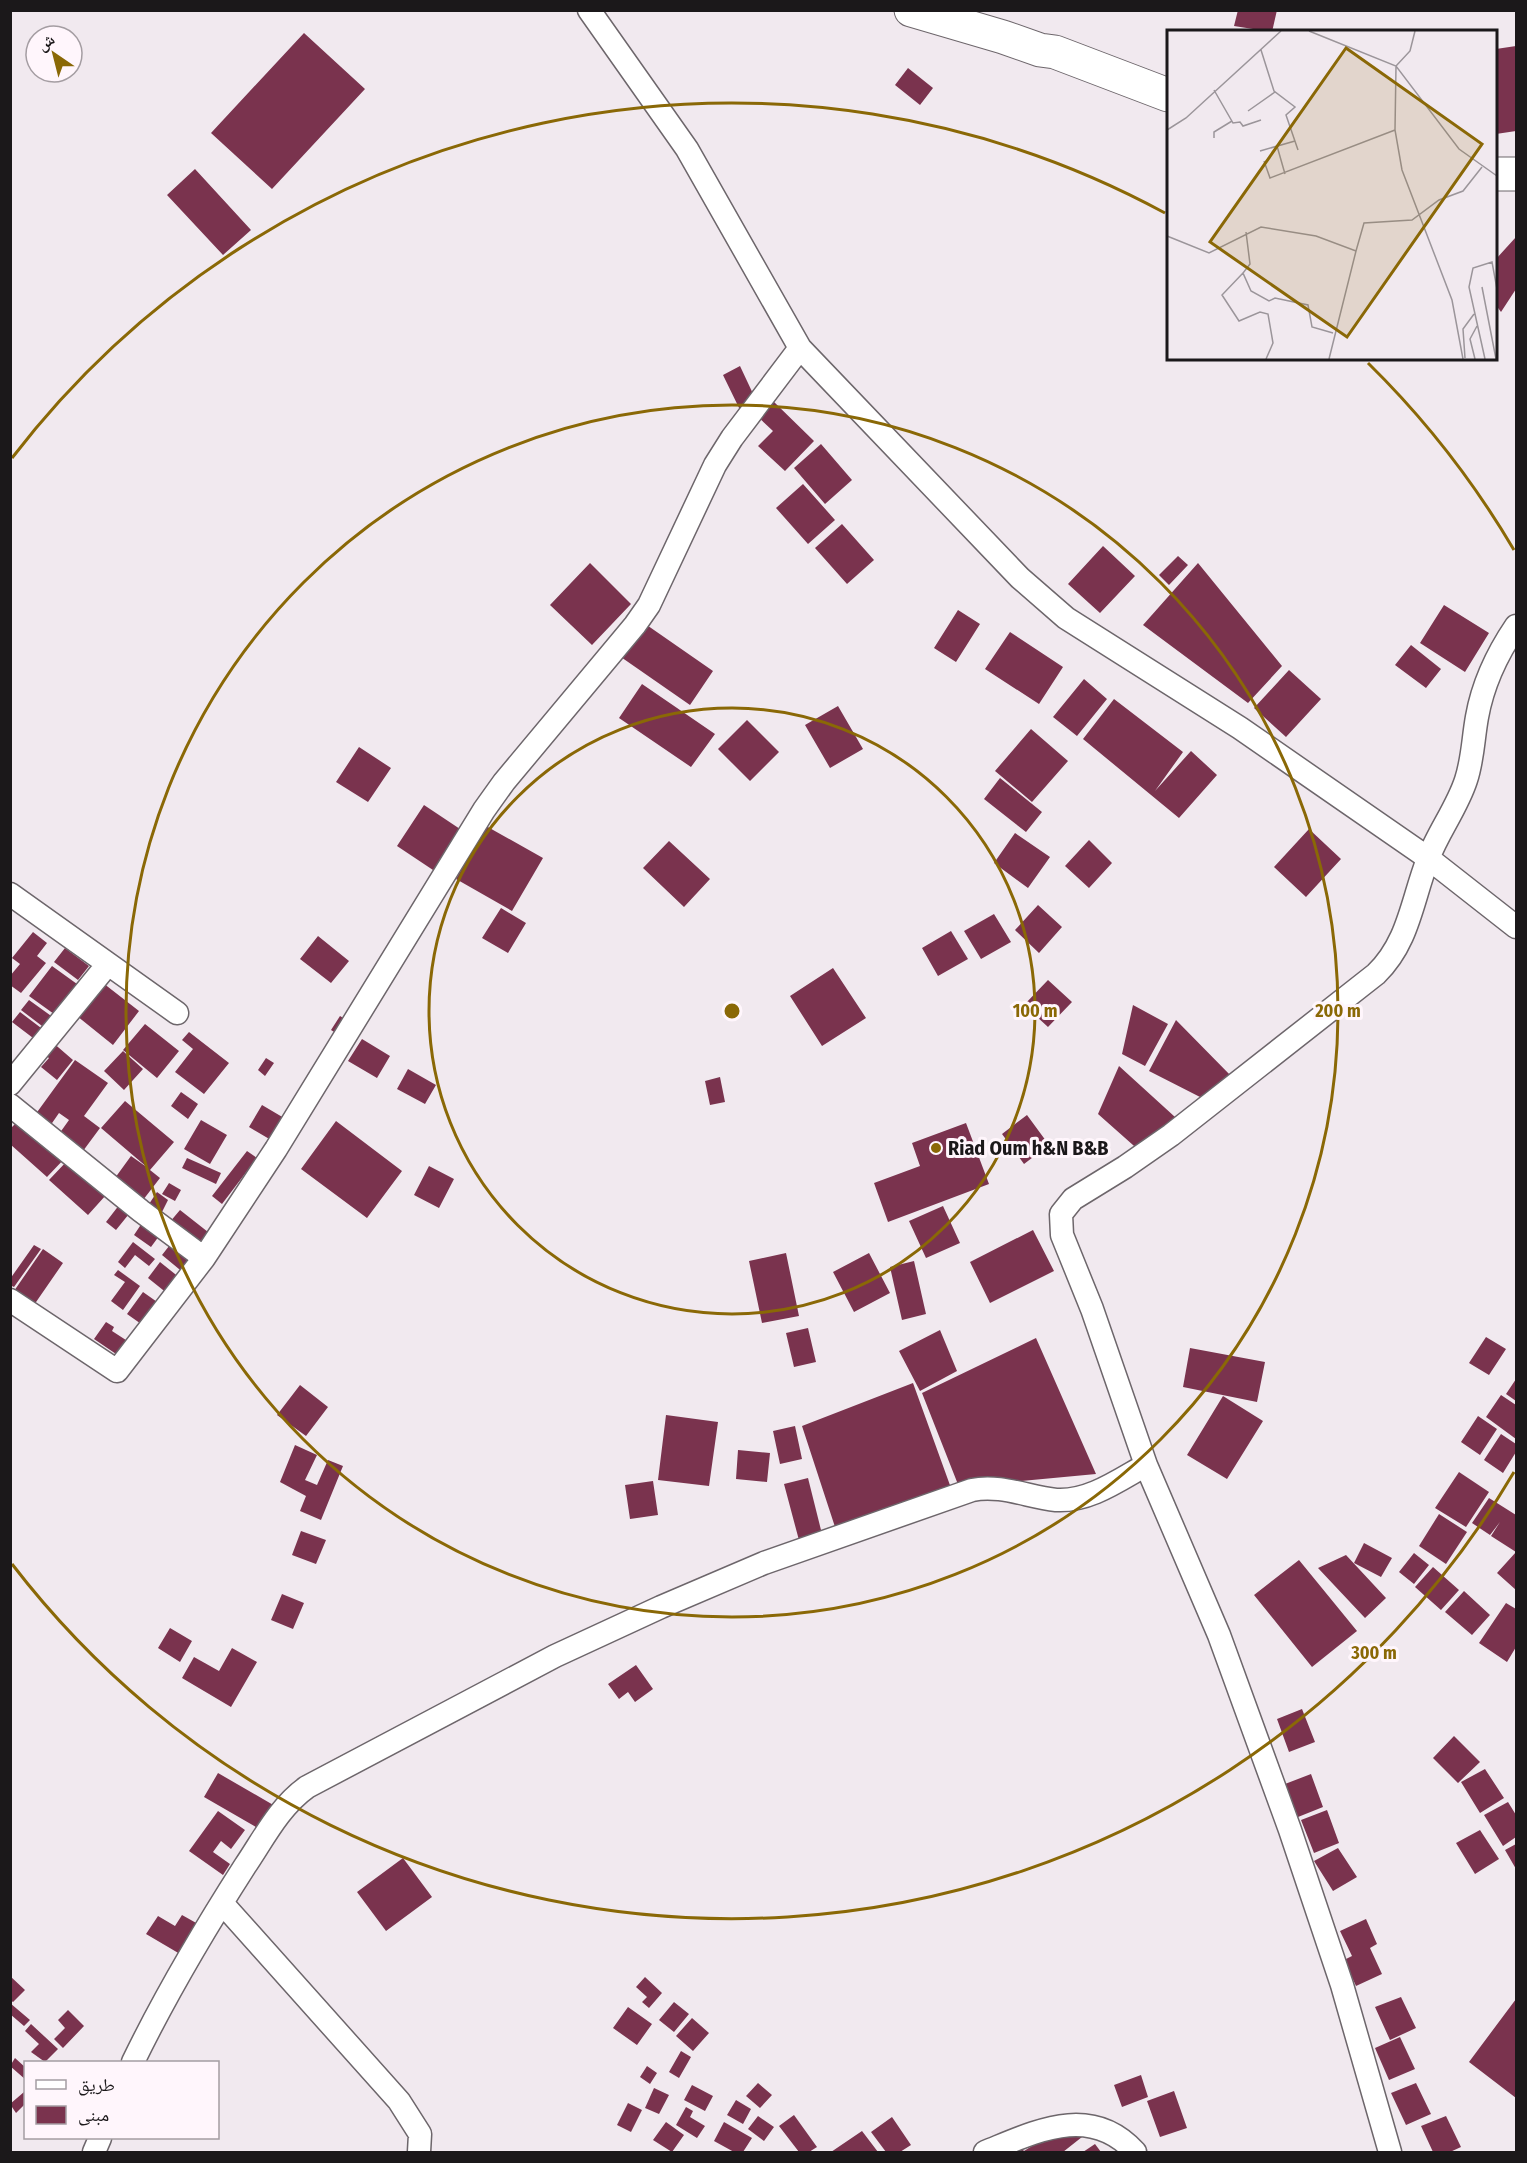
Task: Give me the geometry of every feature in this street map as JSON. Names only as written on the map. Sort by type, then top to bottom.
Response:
[{"type":"street","points":[[589,10],[687,149],[801,348],[1044,600],[1089,633],[1240,728],[1428,858],[1516,927]]},
{"type":"street","points":[[911,10],[1040,50],[1055,52],[1167,95]]},
{"type":"street","points":[[1497,174],[1516,174]]},
{"type":"street","points":[[10,1300],[117,1371],[204,1258],[276,1149],[484,810],[537,741],[618,648],[649,605],[715,465],[732,438],[801,348]]},
{"type":"street","points":[[1390,2152],[1345,1996],[1290,1830],[1218,1635],[1146,1465],[1096,1319],[1062,1235],[1062,1214],[1073,1199],[1171,1135],[1391,960],[1401,942],[1428,858],[1465,783],[1473,756],[1479,706],[1490,670],[1516,626]]},
{"type":"street","points":[[10,894],[177,1013]]},
{"type":"street","points":[[10,1084],[108,964]]},
{"type":"street","points":[[10,1105],[141,1212],[204,1258]]},
{"type":"street","points":[[134,2061],[184,1964],[287,1802],[331,1773],[555,1656],[764,1563],[982,1488],[1068,1500],[1097,1492],[1146,1465]]},
{"type":"street","points":[[222,1903],[399,2101],[420,2134],[419,2152]]},
{"type":"street","points":[[985,2152],[1052,2126],[1070,2124],[1102,2131],[1129,2145],[1136,2152]]},
{"type":"building","points":[[1238,10],[1277,10],[1272,30],[1234,26]]},
{"type":"building","points":[[304,33],[365,89],[272,189],[211,133]]},
{"type":"building","points":[[1516,46],[1516,131],[1497,134],[1497,49]]},
{"type":"building","points":[[908,68],[933,88],[920,105],[895,85]]},
{"type":"building","points":[[195,169],[251,230],[223,255],[167,195]]},
{"type":"building","points":[[1516,237],[1516,289],[1501,312],[1497,306],[1497,258]]},
{"type":"building","points":[[740,366],[755,398],[742,414],[723,375]]},
{"type":"building","points":[[772,400],[814,441],[785,471],[758,446],[773,431],[757,416]]},
{"type":"building","points":[[821,444],[852,480],[825,504],[794,468]]},
{"type":"building","points":[[803,484],[835,520],[808,544],[776,508]]},
{"type":"building","points":[[842,524],[874,560],[847,584],[815,548]]},
{"type":"building","points":[[1103,546],[1135,576],[1100,613],[1068,584]]},
{"type":"building","points":[[1178,556],[1188,565],[1169,585],[1159,575]]},
{"type":"building","points":[[590,563],[631,604],[592,645],[550,605]]},
{"type":"building","points":[[1198,563],[1282,666],[1248,703],[1143,625]]},
{"type":"building","points":[[1444,605],[1489,633],[1465,672],[1420,643]]},
{"type":"building","points":[[958,610],[980,624],[956,662],[934,648]]},
{"type":"building","points":[[641,621],[713,671],[690,705],[618,655]]},
{"type":"building","points":[[1010,632],[1063,667],[1039,704],[985,669]]},
{"type":"building","points":[[1411,645],[1441,669],[1426,688],[1395,665]]},
{"type":"building","points":[[1289,670],[1321,699],[1286,737],[1254,708]]},
{"type":"building","points":[[1084,679],[1107,699],[1077,736],[1053,717]]},
{"type":"building","points":[[642,684],[715,734],[691,767],[619,718]]},
{"type":"building","points":[[1114,699],[1183,752],[1155,791],[1191,751],[1217,775],[1179,818],[1083,739]]},
{"type":"building","points":[[838,706],[863,749],[830,768],[805,725]]},
{"type":"building","points":[[747,720],[779,752],[750,781],[718,749]]},
{"type":"building","points":[[1031,729],[1068,761],[1032,802],[995,771]]},
{"type":"building","points":[[359,747],[391,768],[368,802],[336,782]]},
{"type":"building","points":[[1000,778],[1042,812],[1026,832],[984,799]]},
{"type":"building","points":[[424,805],[463,831],[436,872],[397,846]]},
{"type":"building","points":[[486,826],[543,858],[512,911],[456,879]]},
{"type":"building","points":[[1309,829],[1341,859],[1306,897],[1274,867]]},
{"type":"building","points":[[1015,833],[1050,857],[1028,888],[994,863]]},
{"type":"building","points":[[1089,840],[1112,863],[1089,888],[1065,866]]},
{"type":"building","points":[[669,841],[710,879],[684,907],[643,868]]},
{"type":"building","points":[[1038,905],[1062,927],[1039,953],[1015,930]]},
{"type":"building","points":[[501,908],[526,923],[508,953],[482,938]]},
{"type":"building","points":[[994,914],[1011,942],[981,959],[964,931]]},
{"type":"building","points":[[951,931],[968,959],[938,976],[922,948]]},
{"type":"building","points":[[33,932],[47,943],[37,956],[46,963],[21,993],[10,985],[10,976],[20,964],[12,958]]},
{"type":"building","points":[[318,936],[349,961],[331,983],[300,959]]},
{"type":"building","points":[[65,948],[89,966],[78,980],[54,962]]},
{"type":"building","points":[[52,966],[77,984],[54,1014],[29,996]]},
{"type":"building","points":[[833,968],[866,1018],[822,1046],[790,996]]},
{"type":"building","points":[[1048,980],[1072,1002],[1048,1027],[1024,1005]]},
{"type":"building","points":[[103,983],[139,1011],[113,1045],[77,1016]]},
{"type":"building","points":[[29,1000],[54,1018],[46,1029],[21,1010]]},
{"type":"building","points":[[1133,1005],[1168,1024],[1145,1066],[1122,1054]]},
{"type":"building","points":[[20,1012],[45,1031],[37,1041],[12,1022]]},
{"type":"building","points":[[340,1016],[348,1021],[339,1035],[331,1030]]},
{"type":"building","points":[[1176,1020],[1234,1079],[1202,1098],[1149,1071]]},
{"type":"building","points":[[145,1024],[179,1051],[157,1078],[123,1050]]},
{"type":"building","points":[[189,1032],[229,1063],[204,1094],[175,1072],[193,1049],[182,1040]]},
{"type":"building","points":[[362,1039],[390,1056],[377,1078],[348,1061]]},
{"type":"building","points":[[51,1041],[73,1060],[57,1080],[41,1067],[49,1058],[42,1053]]},
{"type":"building","points":[[123,1051],[143,1069],[124,1090],[104,1071]]},
{"type":"building","points":[[266,1058],[274,1063],[265,1076],[258,1070]]},
{"type":"building","points":[[75,1060],[108,1083],[84,1116],[100,1128],[83,1151],[59,1134],[69,1120],[59,1113],[50,1126],[35,1115]]},
{"type":"building","points":[[1119,1066],[1175,1117],[1142,1153],[1098,1114]]},
{"type":"building","points":[[408,1069],[436,1085],[425,1104],[397,1089]]},
{"type":"building","points":[[720,1077],[725,1102],[710,1105],[705,1081]]},
{"type":"building","points":[[181,1092],[198,1104],[188,1119],[171,1106]]},
{"type":"building","points":[[125,1101],[174,1142],[150,1170],[160,1178],[143,1200],[115,1178],[131,1156],[148,1168],[101,1128]]},
{"type":"building","points":[[262,1105],[284,1118],[271,1140],[249,1127]]},
{"type":"building","points":[[1027,1115],[1049,1145],[1024,1164],[1002,1134]]},
{"type":"building","points":[[22,1117],[66,1157],[47,1177],[10,1144],[10,1129]]},
{"type":"building","points":[[201,1120],[227,1135],[210,1164],[184,1149]]},
{"type":"building","points":[[336,1121],[402,1171],[367,1218],[301,1169]]},
{"type":"building","points":[[966,1123],[989,1184],[888,1222],[874,1183],[920,1166],[912,1143]]},
{"type":"building","points":[[247,1151],[257,1158],[222,1204],[212,1196]]},
{"type":"building","points":[[187,1158],[221,1173],[216,1184],[182,1168]]},
{"type":"building","points":[[67,1161],[106,1195],[88,1215],[49,1180]]},
{"type":"building","points":[[429,1166],[454,1179],[439,1208],[414,1195]]},
{"type":"building","points":[[169,1183],[181,1190],[175,1201],[162,1194]]},
{"type":"building","points":[[157,1192],[168,1200],[160,1216],[147,1207]]},
{"type":"building","points":[[123,1200],[133,1209],[116,1230],[106,1222]]},
{"type":"building","points":[[943,1206],[960,1243],[926,1258],[909,1221]]},
{"type":"building","points":[[180,1210],[208,1232],[197,1246],[169,1223]]},
{"type":"building","points":[[144,1220],[162,1232],[151,1247],[134,1235]]},
{"type":"building","points":[[1033,1230],[1054,1271],[990,1303],[970,1262]]},
{"type":"building","points":[[173,1241],[196,1259],[185,1274],[162,1255]]},
{"type":"building","points":[[133,1242],[155,1259],[149,1266],[135,1255],[125,1268],[118,1262]]},
{"type":"building","points":[[34,1245],[41,1249],[14,1287],[10,1285],[10,1279]]},
{"type":"building","points":[[43,1249],[63,1263],[34,1305],[14,1291]]},
{"type":"building","points":[[786,1253],[799,1316],[762,1323],[749,1261]]},
{"type":"building","points":[[869,1253],[890,1293],[854,1312],[833,1272]]},
{"type":"building","points":[[914,1261],[926,1314],[902,1320],[890,1267]]},
{"type":"building","points":[[160,1262],[180,1278],[168,1294],[148,1278]]},
{"type":"building","points":[[118,1270],[140,1286],[123,1310],[111,1301],[125,1282],[114,1275]]},
{"type":"building","points":[[143,1292],[160,1304],[144,1326],[127,1314]]},
{"type":"building","points":[[106,1322],[114,1327],[112,1331],[129,1342],[119,1356],[94,1339]]},
{"type":"building","points":[[808,1328],[816,1362],[794,1367],[786,1333]]},
{"type":"building","points":[[940,1330],[957,1371],[920,1391],[899,1351]]},
{"type":"building","points":[[1486,1337],[1506,1349],[1489,1375],[1469,1363]]},
{"type":"building","points":[[1036,1338],[1096,1474],[959,1487],[922,1393]]},
{"type":"building","points":[[1190,1348],[1265,1362],[1257,1402],[1183,1387]]},
{"type":"building","points":[[1516,1379],[1516,1401],[1506,1394]]},
{"type":"building","points":[[913,1383],[951,1488],[836,1530],[802,1426]]},
{"type":"building","points":[[300,1385],[328,1407],[306,1436],[277,1415]]},
{"type":"building","points":[[1501,1395],[1516,1405],[1516,1439],[1486,1417]]},
{"type":"building","points":[[1223,1396],[1263,1421],[1227,1479],[1187,1455]]},
{"type":"building","points":[[666,1415],[718,1422],[709,1486],[658,1480]]},
{"type":"building","points":[[1478,1416],[1497,1429],[1480,1455],[1461,1442]]},
{"type":"building","points":[[795,1426],[802,1459],[780,1464],[773,1431]]},
{"type":"building","points":[[1501,1434],[1516,1444],[1516,1452],[1503,1473],[1484,1460]]},
{"type":"building","points":[[295,1445],[317,1455],[305,1480],[317,1485],[328,1460],[343,1466],[321,1520],[300,1511],[306,1496],[280,1482]]},
{"type":"building","points":[[738,1450],[770,1453],[767,1482],[736,1479]]},
{"type":"building","points":[[1459,1472],[1489,1492],[1466,1527],[1435,1508]]},
{"type":"building","points":[[808,1478],[823,1538],[800,1544],[784,1484]]},
{"type":"building","points":[[653,1481],[658,1515],[630,1519],[625,1485]]},
{"type":"building","points":[[1489,1498],[1516,1515],[1516,1552],[1491,1536],[1500,1522],[1490,1535],[1472,1523]]},
{"type":"building","points":[[1439,1514],[1467,1532],[1446,1564],[1419,1546]]},
{"type":"building","points":[[301,1531],[326,1540],[316,1564],[292,1555]]},
{"type":"building","points":[[1364,1543],[1392,1558],[1381,1577],[1354,1563]]},
{"type":"building","points":[[1516,1552],[1516,1590],[1497,1573]]},
{"type":"building","points":[[1414,1553],[1429,1565],[1414,1584],[1399,1572]]},
{"type":"building","points":[[1346,1555],[1386,1598],[1365,1618],[1318,1568]]},
{"type":"building","points":[[1299,1560],[1357,1631],[1312,1667],[1254,1595]]},
{"type":"building","points":[[1433,1567],[1459,1590],[1441,1610],[1415,1587]]},
{"type":"building","points":[[1464,1591],[1490,1615],[1472,1635],[1445,1612]]},
{"type":"building","points":[[282,1594],[304,1603],[293,1629],[271,1620]]},
{"type":"building","points":[[1506,1603],[1516,1609],[1516,1647],[1507,1662],[1479,1643]]},
{"type":"building","points":[[170,1628],[192,1641],[180,1662],[158,1648]]},
{"type":"building","points":[[232,1648],[257,1662],[231,1707],[182,1678],[194,1657],[219,1671]]},
{"type":"building","points":[[636,1665],[653,1689],[635,1702],[628,1692],[619,1699],[608,1684]]},
{"type":"building","points":[[1302,1709],[1315,1742],[1289,1752],[1277,1719]]},
{"type":"building","points":[[1454,1736],[1480,1762],[1458,1783],[1433,1758]]},
{"type":"building","points":[[1485,1769],[1504,1798],[1480,1813],[1461,1782]]},
{"type":"building","points":[[218,1773],[275,1806],[261,1830],[204,1797]]},
{"type":"building","points":[[1311,1774],[1323,1807],[1298,1817],[1285,1784]]},
{"type":"building","points":[[1508,1802],[1516,1815],[1516,1837],[1503,1846],[1484,1815]]},
{"type":"building","points":[[1327,1810],[1339,1843],[1314,1853],[1301,1820]]},
{"type":"building","points":[[218,1811],[245,1830],[231,1849],[221,1841],[213,1852],[230,1864],[223,1875],[189,1851]]},
{"type":"building","points":[[1480,1830],[1499,1859],[1475,1874],[1456,1843]]},
{"type":"building","points":[[1516,1844],[1516,1869],[1505,1850]]},
{"type":"building","points":[[1338,1848],[1357,1877],[1333,1891],[1314,1861]]},
{"type":"building","points":[[403,1858],[432,1897],[386,1931],[357,1892]]},
{"type":"building","points":[[182,1915],[198,1924],[180,1954],[146,1934],[158,1916],[175,1926]]},
{"type":"building","points":[[1366,1919],[1377,1944],[1370,1948],[1382,1974],[1356,1986],[1344,1960],[1352,1956],[1340,1931]]},
{"type":"building","points":[[10,1976],[25,1990],[13,2002],[10,2000]]},
{"type":"building","points":[[645,1977],[662,1993],[649,2008],[642,2002],[647,1997],[636,1987]]},
{"type":"building","points":[[1401,1997],[1416,2028],[1390,2040],[1375,2007]]},
{"type":"building","points":[[1516,1999],[1516,2098],[1469,2062]]},
{"type":"building","points":[[674,2002],[689,2014],[674,2032],[659,2020]]},
{"type":"building","points":[[10,2003],[30,2020],[24,2026],[10,2014]]},
{"type":"building","points":[[628,2007],[652,2024],[637,2045],[613,2028]]},
{"type":"building","points":[[68,2010],[84,2026],[63,2048],[54,2039],[65,2028],[58,2020]]},
{"type":"building","points":[[692,2018],[709,2033],[693,2051],[676,2036]]},
{"type":"building","points":[[31,2024],[58,2049],[44,2061],[31,2052],[39,2044],[25,2031]]},
{"type":"building","points":[[1400,2037],[1415,2069],[1389,2080],[1375,2048]]},
{"type":"building","points":[[681,2051],[691,2057],[679,2078],[669,2072]]},
{"type":"building","points":[[15,2058],[24,2066],[24,2078],[10,2066]]},
{"type":"building","points":[[647,2066],[657,2073],[650,2084],[640,2077]]},
{"type":"building","points":[[1141,2075],[1148,2097],[1122,2107],[1114,2085]]},
{"type":"building","points":[[758,2083],[772,2095],[760,2108],[746,2096]]},
{"type":"building","points":[[1416,2083],[1431,2114],[1406,2125],[1391,2093]]},
{"type":"building","points":[[692,2085],[713,2096],[705,2111],[684,2100]]},
{"type":"building","points":[[654,2088],[669,2095],[659,2114],[645,2108]]},
{"type":"building","points":[[1174,2091],[1187,2128],[1160,2137],[1147,2101]]},
{"type":"building","points":[[24,2092],[24,2105],[16,2113],[10,2104]]},
{"type":"building","points":[[736,2100],[751,2109],[743,2124],[727,2115]]},
{"type":"building","points":[[628,2103],[642,2110],[631,2132],[617,2125]]},
{"type":"building","points":[[686,2107],[693,2111],[690,2117],[705,2126],[697,2138],[676,2125]]},
{"type":"building","points":[[794,2115],[817,2147],[809,2152],[799,2152],[779,2126]]},
{"type":"building","points":[[758,2116],[774,2127],[764,2141],[748,2129]]},
{"type":"building","points":[[1446,2116],[1461,2147],[1450,2152],[1433,2152],[1421,2126]]},
{"type":"building","points":[[892,2117],[911,2145],[900,2152],[886,2152],[871,2132]]},
{"type":"building","points":[[666,2122],[684,2135],[672,2152],[653,2140]]},
{"type":"building","points":[[724,2122],[752,2138],[743,2152],[734,2152],[714,2141]]},
{"type":"building","points":[[1069,2130],[1082,2137],[1063,2152],[1012,2152],[1022,2149],[1024,2151],[1053,2133]]},
{"type":"building","points":[[862,2131],[878,2152],[831,2152]]},
{"type":"building","points":[[1095,2144],[1101,2152],[1083,2152]]},
{"type":"place","name":"Riad Oum h&N B&B","points":[[936,1148]]}]
